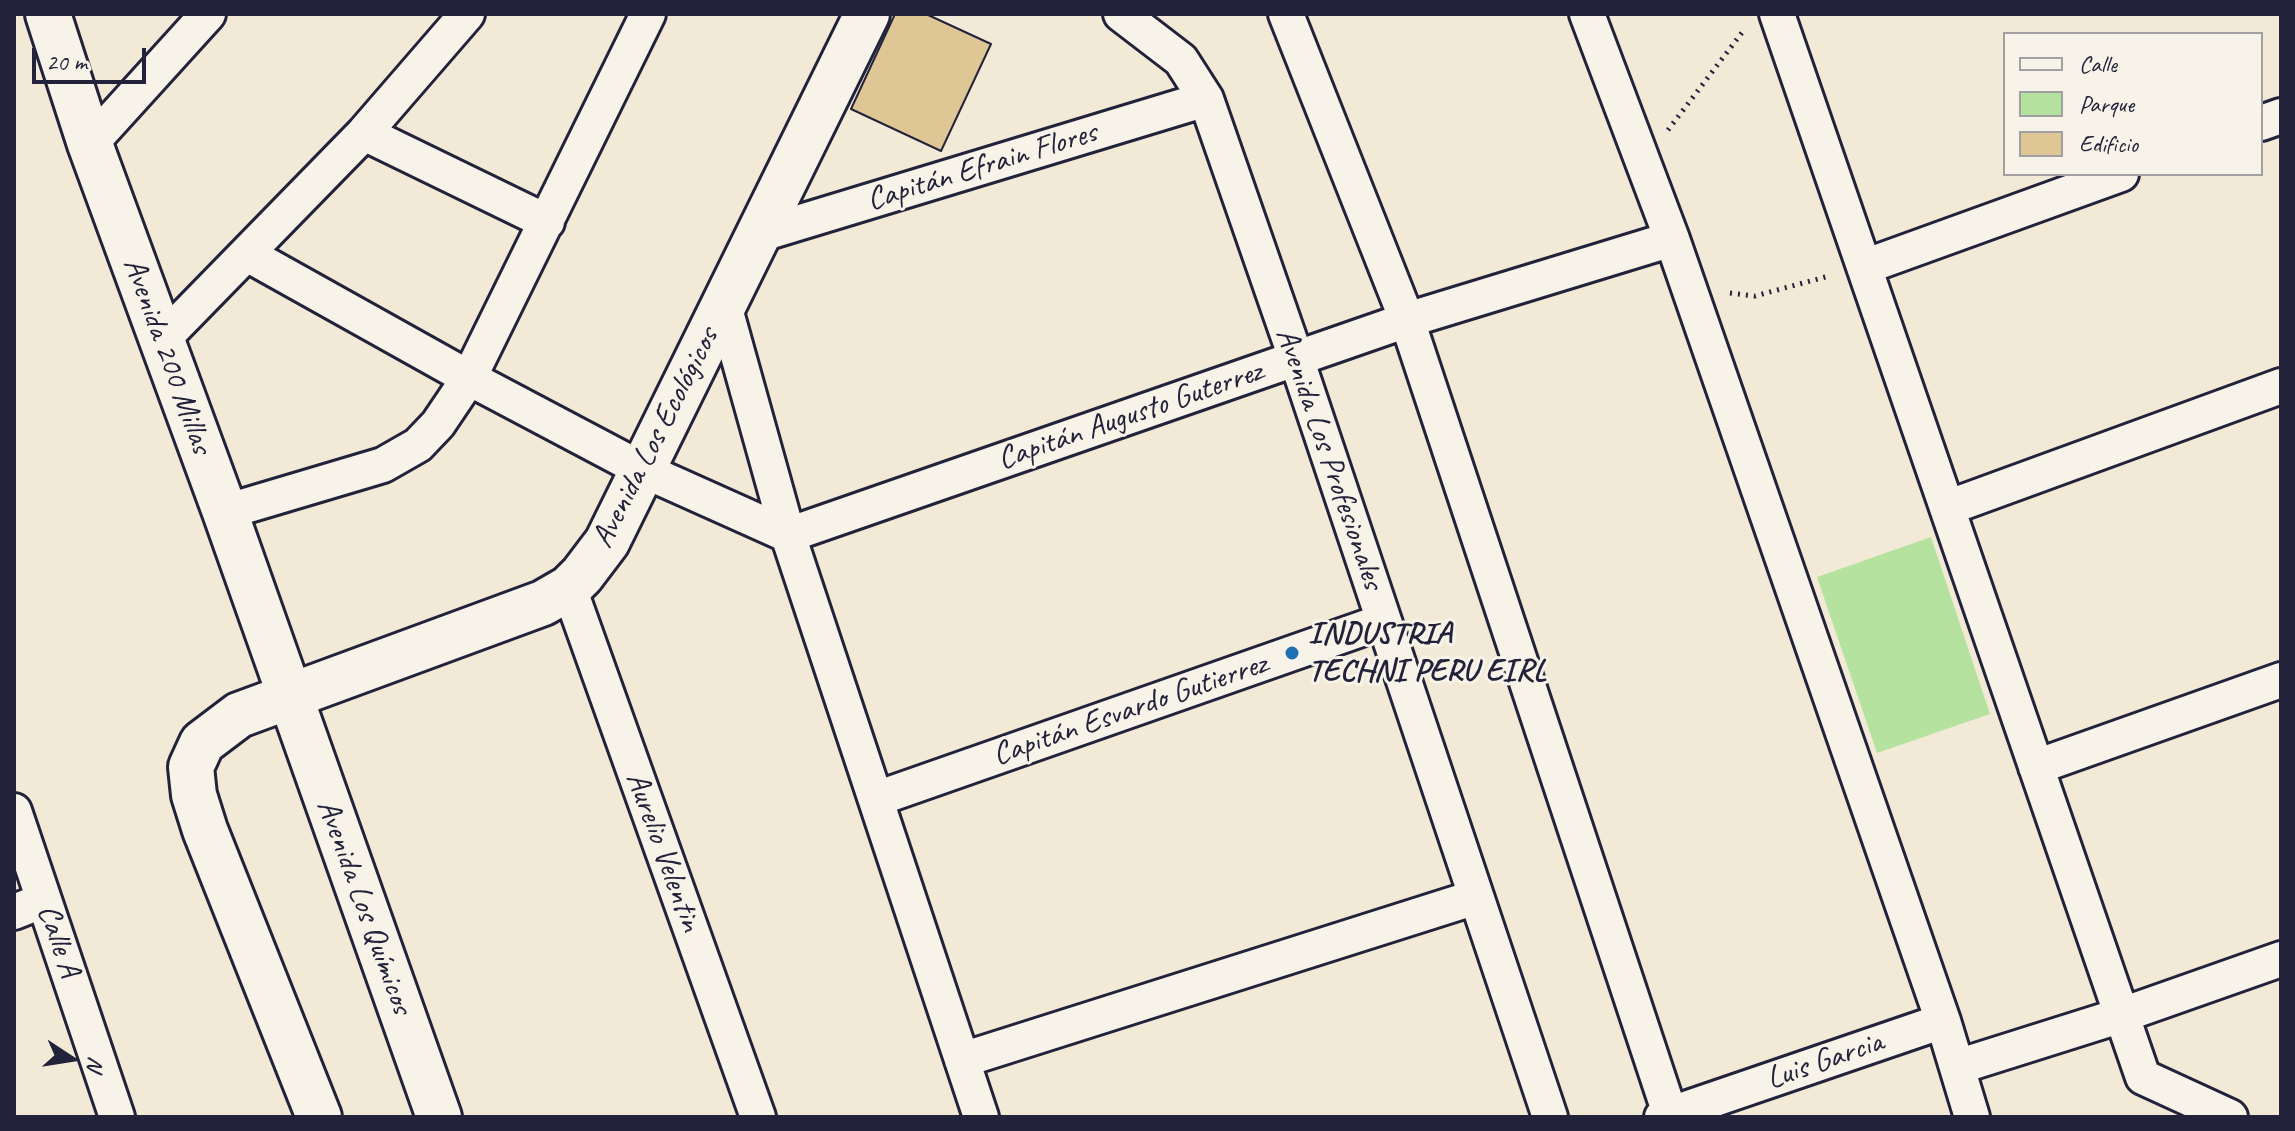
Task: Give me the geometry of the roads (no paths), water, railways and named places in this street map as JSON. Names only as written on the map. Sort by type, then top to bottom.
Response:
[{"type":"main road","name":"Avenida 200 Millas","points":[[48,14],[90,144],[290,697]]},
{"type":"main road","name":"Avenida Los Ecológicos","points":[[319,1117],[205,830],[194,795],[191,767],[202,743],[239,715],[543,603],[569,588],[582,575],[607,542],[867,14]]},
{"type":"main road","name":"Avenida Los Químicos","points":[[290,697],[439,1117]]},
{"type":"street","points":[[90,144],[208,14]]},
{"type":"street","points":[[161,341],[364,133],[467,14]]},
{"type":"street","points":[[225,512],[383,465],[418,445],[438,424],[469,378],[648,14]]},
{"type":"street","name":"Avenida Los Profesionales","points":[[1121,14],[1181,60],[1206,99],[1550,1117]]},
{"type":"street","points":[[1286,14],[1407,320],[1668,1116]]},
{"type":"street","points":[[1587,14],[1672,239],[1943,1021],[1972,1117]]},
{"type":"street","points":[[1761,20],[1864,267],[2143,1077],[2230,1117]]},
{"type":"street","name":"Capitán Efrain Flores","points":[[758,235],[1206,99]]},
{"type":"street","points":[[364,133],[547,222]]},
{"type":"street","points":[[1864,267],[2115,176]]},
{"type":"street","name":"Capitán Augusto Guterrez","points":[[788,535],[1407,320],[1672,239]]},
{"type":"street","points":[[247,254],[469,378],[643,470],[788,535]]},
{"type":"street","points":[[724,305],[788,535],[981,1117]]},
{"type":"street","points":[[1947,508],[2281,386]]},
{"type":"street","name":"Aurelio Velentin","points":[[569,588],[758,1117]]},
{"type":"street","name":"Capitán Esvardo Gutierrez","points":[[876,799],[1384,621]]},
{"type":"street","points":[[2036,767],[2281,680]]},
{"type":"street","name":"Calle A","points":[[14,811],[29,906],[117,1117]]},
{"type":"street","points":[[962,1060],[1476,897]]},
{"type":"street","points":[[1957,1067],[2122,1015],[2281,959]]},
{"type":"street","name":"Luis Garcia","points":[[1668,1116],[1943,1021]]},
{"type":"place","name":"INDUSTRIA TECHNI PERU EIRL","points":[[1292,653]]}]
